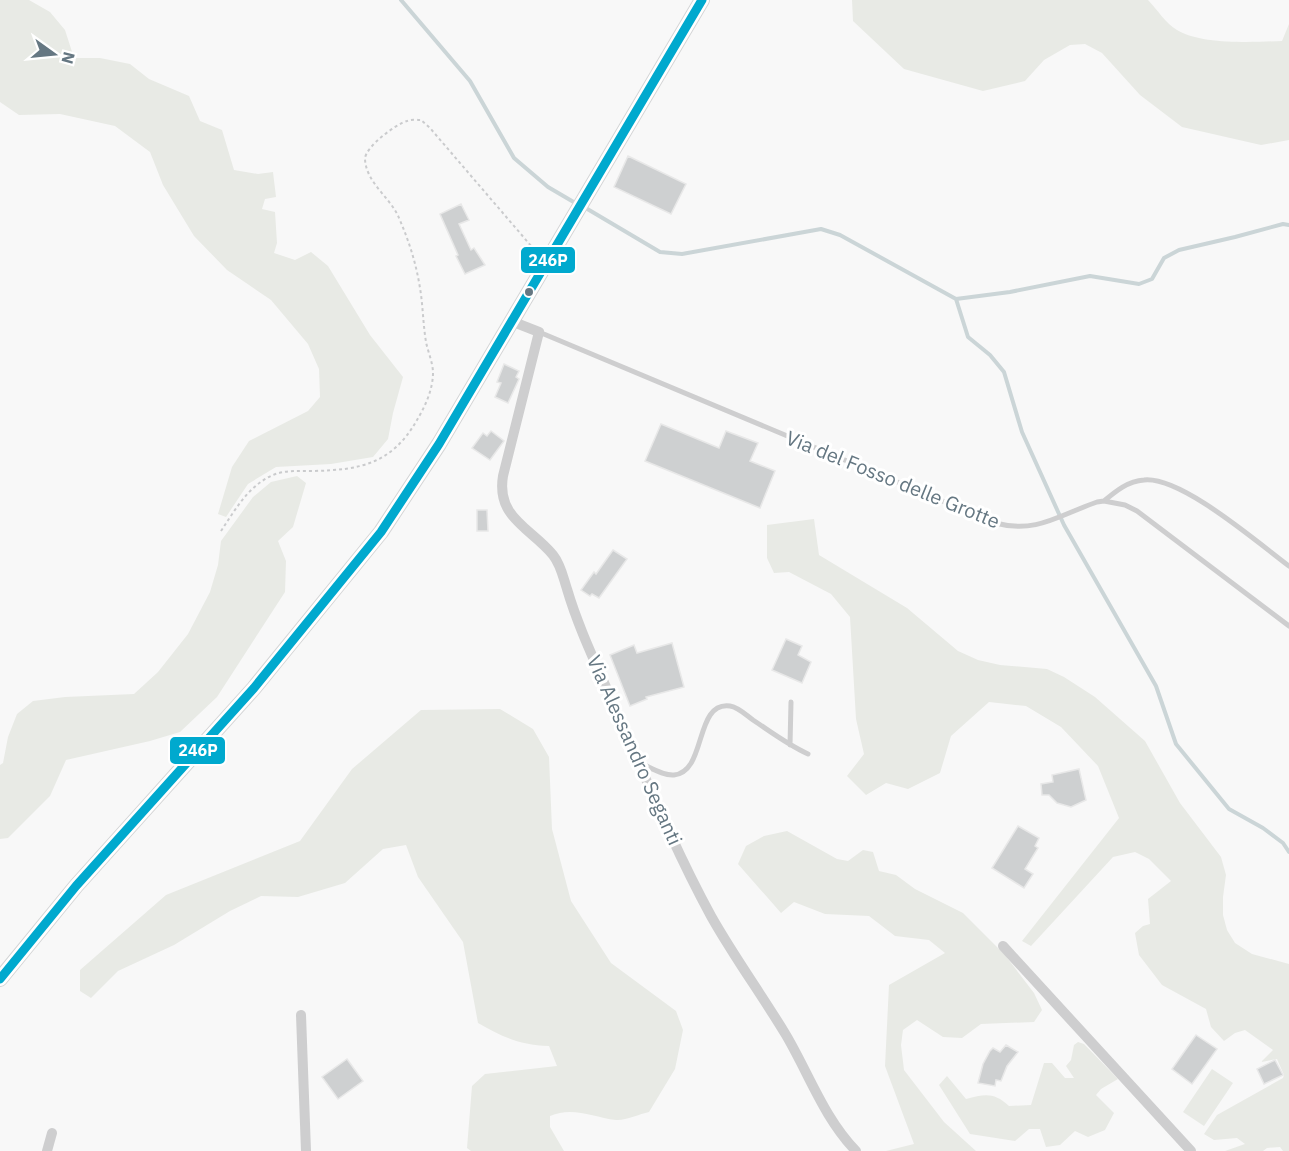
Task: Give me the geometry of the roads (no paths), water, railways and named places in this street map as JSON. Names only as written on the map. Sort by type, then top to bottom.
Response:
[{"type":"street","points":[[0,979],[76,886],[254,688],[370,546],[439,444],[702,0]]},
{"type":"street","name":"Via del Fosso delle Grotte","points":[[511,321],[539,332]]},
{"type":"street","name":"Via Alessandro Seganti","points":[[539,332],[503,476],[502,496],[513,516],[559,565],[578,621],[638,762],[712,917],[791,1044],[828,1115],[856,1151]]},
{"type":"street","points":[[1003,946],[1191,1151]]},
{"type":"street","points":[[301,1015],[306,1151]]},
{"type":"street","points":[[47,1151],[52,1133]]},
{"type":"lane","name":"Via del Fosso delle Grotte","points":[[539,332],[995,523],[1019,528],[1034,526],[1104,501],[1120,488],[1131,483],[1143,480],[1161,481],[1175,486],[1212,509],[1289,566]]},
{"type":"lane","points":[[1104,501],[1125,505],[1151,520],[1289,626]]},
{"type":"lane","points":[[790,745],[791,702]]},
{"type":"lane","points":[[638,762],[671,775],[682,773],[693,759],[711,713],[722,706],[735,708],[790,745],[808,754]]},
{"type":"waterway","points":[[401,0],[470,81],[514,158],[548,187],[577,204]]},
{"type":"waterway","points":[[584,207],[660,252],[682,254],[821,229],[840,235],[956,299],[968,337],[990,355],[1004,372],[1022,432],[1064,525],[1156,686],[1176,744],[1229,809],[1263,828],[1283,843],[1289,852]]},
{"type":"waterway","points":[[956,299],[1010,292],[1090,276],[1139,284],[1152,279],[1164,258],[1179,250],[1283,224],[1289,225]]}]
